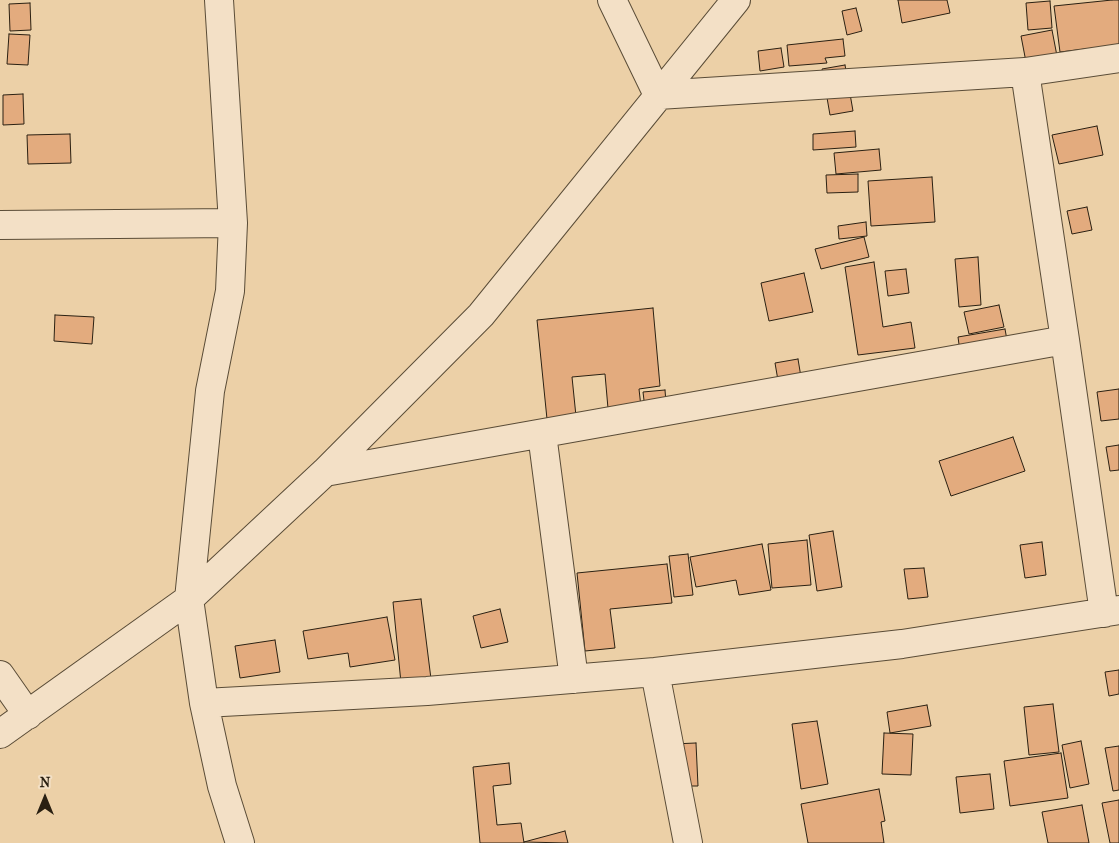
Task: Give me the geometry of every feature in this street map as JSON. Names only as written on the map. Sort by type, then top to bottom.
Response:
[{"type":"street","points":[[219,0],[233,223],[230,291],[210,391],[190,598],[204,704],[222,786],[240,843]]},
{"type":"street","points":[[612,0],[658,96]]},
{"type":"street","points":[[0,734],[28,716],[190,598],[326,472],[481,315],[736,0]]},
{"type":"street","points":[[658,96],[1024,72],[1119,58]]},
{"type":"street","points":[[204,704],[428,691],[655,672],[902,644],[1112,612],[1065,340],[1024,72]]},
{"type":"street","points":[[0,225],[233,223]]},
{"type":"street","points":[[326,472],[1065,340]]},
{"type":"street","points":[[542,434],[574,679]]},
{"type":"street","points":[[655,672],[688,843]]},
{"type":"street","points":[[0,675],[28,716]]},
{"type":"building","points":[[898,0],[947,0],[950,13],[902,23]]},
{"type":"building","points":[[1119,0],[1119,45],[1060,52],[1054,6]]},
{"type":"building","points":[[1050,1],[1052,28],[1028,30],[1026,3]]},
{"type":"building","points":[[30,3],[31,30],[10,31],[9,4]]},
{"type":"building","points":[[856,8],[862,31],[847,35],[842,11]]},
{"type":"building","points":[[1052,30],[1057,56],[1026,62],[1021,36]]},
{"type":"building","points":[[9,34],[30,35],[28,65],[7,64]]},
{"type":"building","points":[[843,39],[845,56],[825,58],[827,63],[789,66],[787,45]]},
{"type":"building","points":[[781,48],[784,67],[760,71],[758,51]]},
{"type":"building","points":[[845,65],[853,111],[830,115],[822,69]]},
{"type":"building","points":[[23,94],[24,124],[3,125],[3,95]]},
{"type":"building","points":[[1097,126],[1103,155],[1059,164],[1052,135]]},
{"type":"building","points":[[855,131],[856,147],[813,150],[813,134]]},
{"type":"building","points":[[70,134],[71,163],[28,164],[27,135]]},
{"type":"building","points":[[879,149],[881,170],[836,174],[834,153]]},
{"type":"building","points":[[858,174],[858,192],[827,193],[826,175]]},
{"type":"building","points":[[932,177],[935,222],[871,226],[868,181]]},
{"type":"building","points":[[1087,207],[1092,230],[1072,234],[1067,211]]},
{"type":"building","points":[[866,222],[867,236],[839,239],[838,226]]},
{"type":"building","points":[[864,237],[869,257],[821,269],[815,249]]},
{"type":"building","points":[[978,257],[981,305],[959,307],[955,259]]},
{"type":"building","points":[[874,262],[883,327],[911,322],[915,348],[858,355],[845,267]]},
{"type":"building","points":[[906,269],[909,293],[888,296],[885,271]]},
{"type":"building","points":[[804,273],[813,312],[769,321],[761,283]]},
{"type":"building","points":[[999,305],[1004,327],[969,334],[964,312]]},
{"type":"building","points":[[653,308],[660,386],[639,389],[642,416],[609,420],[605,374],[572,377],[577,426],[548,429],[537,320]]},
{"type":"building","points":[[55,315],[94,317],[92,344],[54,341]]},
{"type":"building","points":[[1005,329],[1009,351],[961,359],[958,337]]},
{"type":"building","points":[[798,359],[803,389],[780,392],[775,363]]},
{"type":"building","points":[[1119,389],[1119,419],[1101,421],[1097,392]]},
{"type":"building","points":[[665,390],[667,415],[646,417],[643,392]]},
{"type":"building","points":[[1013,437],[1025,471],[951,496],[939,461]]},
{"type":"building","points":[[1119,445],[1119,470],[1110,471],[1106,447]]},
{"type":"building","points":[[833,531],[842,587],[817,591],[809,535]]},
{"type":"building","points":[[807,540],[811,585],[772,588],[768,544]]},
{"type":"building","points":[[1042,542],[1046,575],[1025,578],[1020,545]]},
{"type":"building","points":[[762,544],[771,590],[739,595],[736,580],[696,587],[690,557]]},
{"type":"building","points":[[688,554],[693,595],[674,597],[669,556]]},
{"type":"building","points":[[667,564],[672,603],[610,609],[615,648],[585,651],[577,573]]},
{"type":"building","points":[[924,568],[928,597],[908,599],[904,569]]},
{"type":"building","points":[[421,599],[431,679],[401,683],[393,602]]},
{"type":"building","points":[[500,609],[508,642],[481,648],[473,616]]},
{"type":"building","points":[[387,617],[395,660],[350,667],[348,653],[308,659],[303,631]]},
{"type":"building","points":[[275,640],[280,672],[240,678],[235,646]]},
{"type":"building","points":[[1119,670],[1119,694],[1109,696],[1105,672]]},
{"type":"building","points":[[1053,704],[1059,752],[1029,755],[1024,707]]},
{"type":"building","points":[[927,705],[931,726],[890,733],[887,712]]},
{"type":"building","points":[[817,721],[828,784],[801,789],[792,724]]},
{"type":"building","points":[[884,733],[913,734],[911,775],[882,774]]},
{"type":"building","points":[[1081,741],[1089,784],[1070,788],[1062,745]]},
{"type":"building","points":[[696,743],[698,786],[675,786],[673,744]]},
{"type":"building","points":[[1119,746],[1119,790],[1113,791],[1105,748]]},
{"type":"building","points":[[1061,753],[1068,798],[1010,806],[1004,761]]},
{"type":"building","points":[[509,763],[511,784],[493,786],[497,825],[521,823],[524,843],[480,843],[473,767]]},
{"type":"building","points":[[990,774],[994,809],[960,813],[956,777]]},
{"type":"building","points":[[879,789],[885,821],[881,822],[884,843],[808,843],[801,804]]},
{"type":"building","points":[[1119,800],[1119,843],[1110,843],[1102,803]]},
{"type":"building","points":[[1082,805],[1089,843],[1048,843],[1042,812]]},
{"type":"building","points":[[565,831],[568,843],[524,842]]}]
